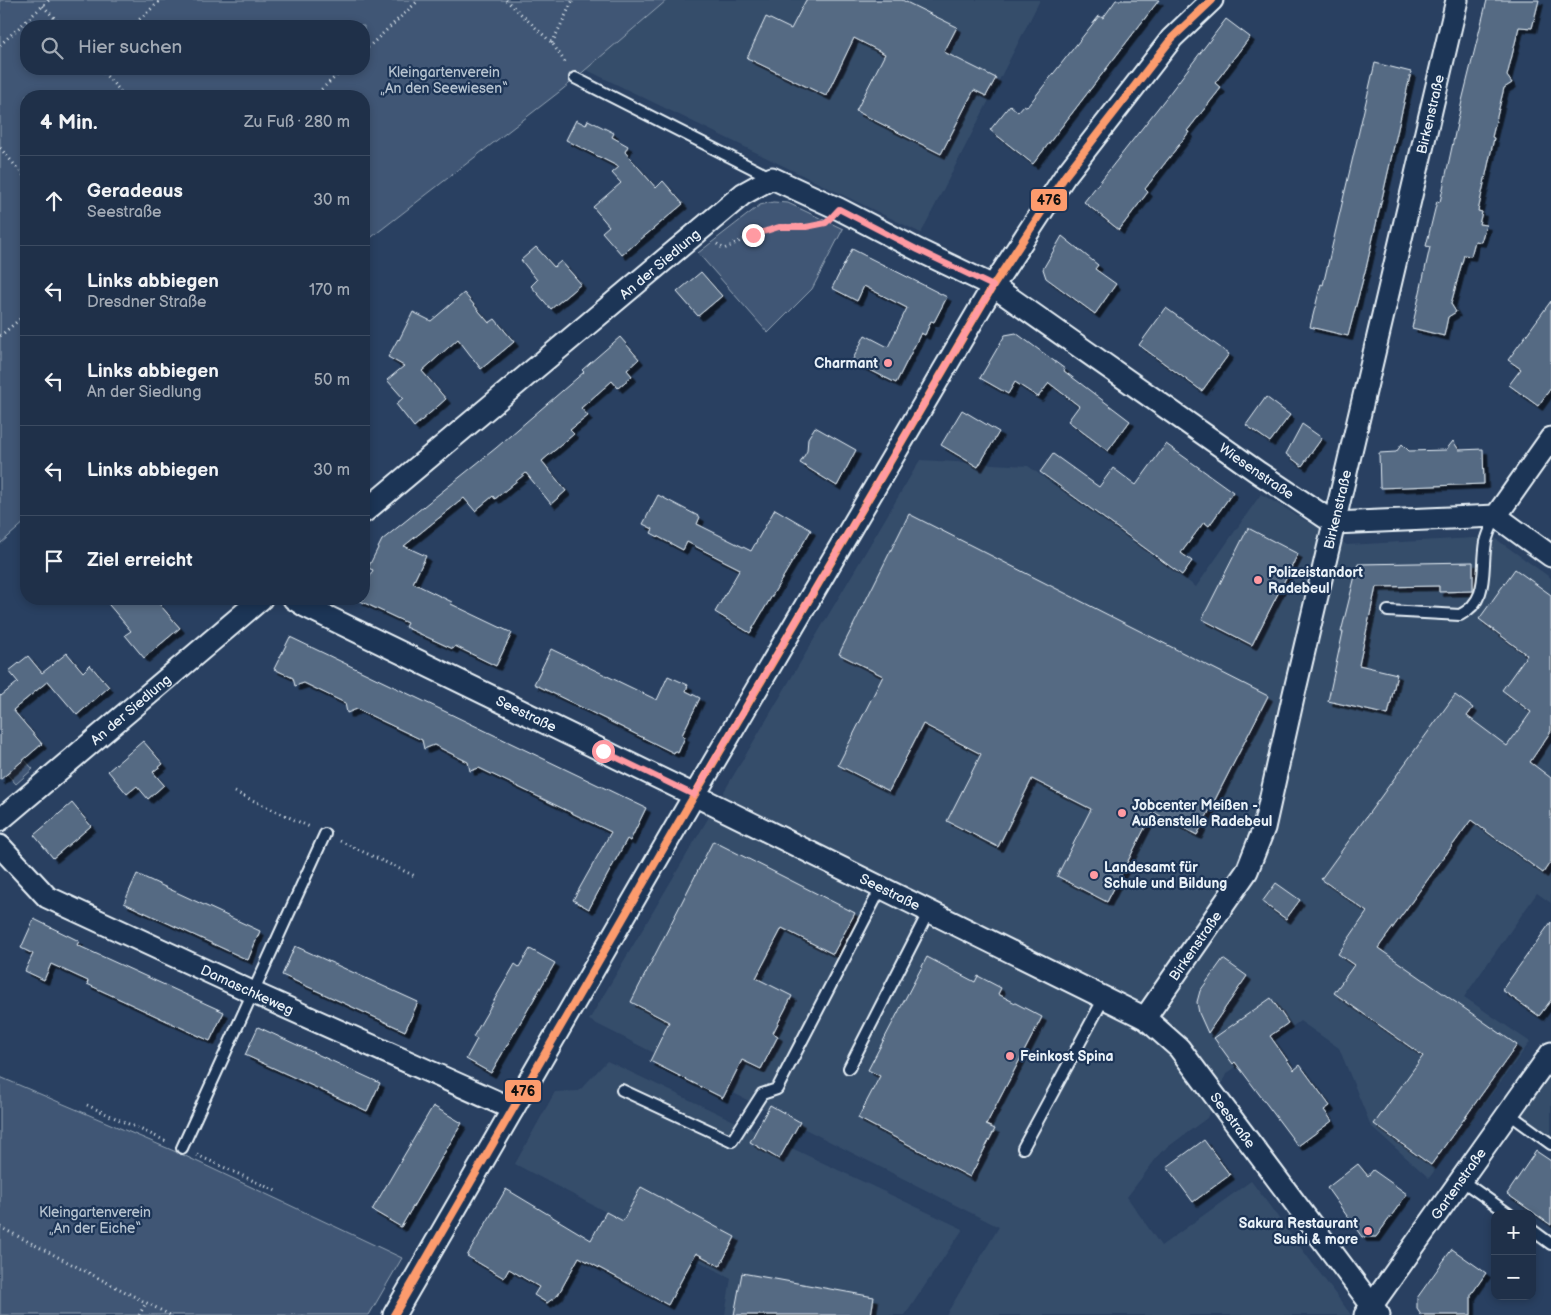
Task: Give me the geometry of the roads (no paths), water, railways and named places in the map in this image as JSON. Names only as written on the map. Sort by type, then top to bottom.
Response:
[{"type":"street","points":[[394,1315],[694,795],[993,286],[1065,176],[1172,38],[1212,0]]},
{"type":"street","name":"Birkenstraße","points":[[1145,1018],[1247,871],[1264,828],[1457,0]]},
{"type":"street","points":[[772,178],[839,209],[993,286]]},
{"type":"street","name":"An der Siedlung","points":[[370,507],[743,194],[772,178]]},
{"type":"street","name":"Wiesenstraße","points":[[993,286],[1259,474],[1334,523]]},
{"type":"street","points":[[1496,516],[1551,438]]},
{"type":"street","points":[[1334,523],[1496,516],[1551,556]]},
{"type":"street","name":"An der Siedlung","points":[[0,820],[254,605]]},
{"type":"street","name":"Seestraße","points":[[303,605],[694,795],[1145,1018],[1179,1048],[1372,1312]]},
{"type":"street","name":"Damaschkeweg","points":[[0,846],[47,896],[254,993],[513,1109]]},
{"type":"street","name":"Gartenstraße","points":[[1372,1312],[1461,1180],[1551,1053]]},
{"type":"lane","points":[[575,78],[772,178]]},
{"type":"lane","points":[[1388,611],[1460,616],[1468,611],[1477,602],[1480,592],[1486,542],[1496,516]]},
{"type":"lane","points":[[182,1148],[325,834]]},
{"type":"lane","points":[[622,1090],[732,1141],[762,1094],[777,1088],[881,888]]},
{"type":"lane","points":[[849,1068],[929,911]]},
{"type":"lane","points":[[1023,1148],[1104,998]]},
{"type":"lane","points":[[1508,1113],[1551,1144]]},
{"type":"lane","points":[[1461,1180],[1503,1210]]},
{"type":"lane","points":[[1536,1233],[1551,1244]]},
{"type":"place","name":"Charmant","points":[[888,363]]},
{"type":"place","name":"Polizeistandort Radebeul","points":[[1258,580]]},
{"type":"place","name":"Jobcenter Meißen - Außenstelle Radebeul","points":[[1122,813]]},
{"type":"place","name":"Landesamt für Schule und Bildung","points":[[1094,875]]},
{"type":"place","name":"Feinkost Spina","points":[[1010,1056]]},
{"type":"place","name":"Sakura Restaurant Sushi & more","points":[[1368,1231]]},
{"type":"park label","name":"Kleingartenverein „An den Seewiesen“","points":[[444,80]]},
{"type":"park label","name":"Kleingartenverein „An der Eiche“","points":[[95,1220]]}]
